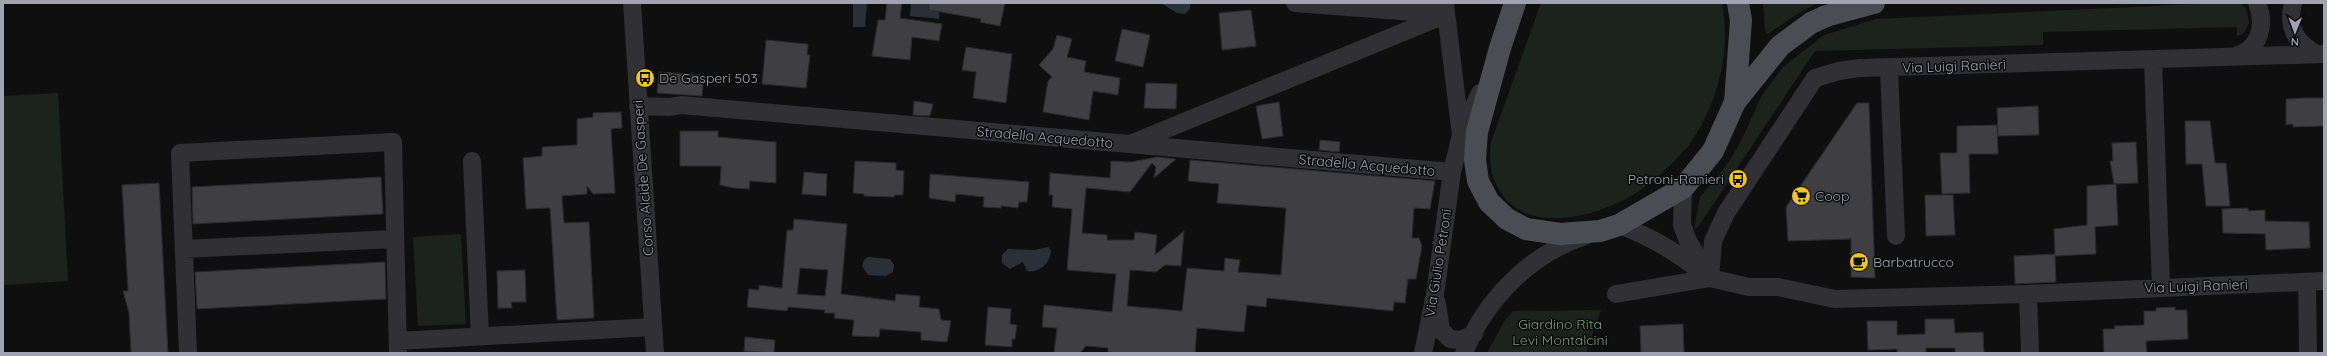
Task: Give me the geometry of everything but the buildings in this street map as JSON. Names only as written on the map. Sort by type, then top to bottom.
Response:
[{"type":"main road","points":[[1515,3],[1500,48],[1477,132],[1475,160],[1478,181],[1489,202],[1507,219],[1526,229],[1560,234],[1610,228],[1683,188],[1713,151],[1735,102],[1780,46],[1811,23],[1840,11],[1874,3]]},
{"type":"main road","points":[[1735,102],[1741,20],[1738,3]]},
{"type":"street","name":"Corso Alcide De Gasperi","points":[[632,3],[655,353]]},
{"type":"street","points":[[1295,3],[1414,12],[1445,8]]},
{"type":"street","points":[[2229,58],[2241,55],[2251,48],[2258,38],[2262,26],[2262,14],[2257,3]]},
{"type":"street","points":[[2293,3],[2290,15],[2291,28],[2296,39],[2305,48],[2320,54]]},
{"type":"street","points":[[1445,8],[1461,136]]},
{"type":"street","points":[[1127,145],[1445,8]]},
{"type":"street","points":[[1461,136],[1500,48]]},
{"type":"street","name":"Via Luigi Ranieri","points":[[1710,278],[1713,241],[1726,212],[1815,78],[1839,71],[1860,68],[1889,69],[2320,54]]},
{"type":"street","points":[[2153,60],[2161,287]]},
{"type":"street","points":[[1889,69],[1896,236]]},
{"type":"street","name":"Stradella Acquedotto","points":[[638,106],[670,107],[682,105],[1127,145],[1452,172]]},
{"type":"street","name":"Via Giulio Petroni","points":[[1423,353],[1435,294],[1452,172],[1461,136]]},
{"type":"street","points":[[188,353],[180,153],[393,142],[394,239],[398,347],[480,336],[653,326]]},
{"type":"street","points":[[472,161],[480,336]]},
{"type":"street","points":[[1683,188],[1682,226],[1688,241],[1710,278]]},
{"type":"street","points":[[1464,353],[1492,301],[1530,265],[1566,242],[1610,228],[1647,235],[1675,251],[1710,278]]},
{"type":"street","points":[[184,249],[394,239]]},
{"type":"street","name":"Via Luigi Ranieri","points":[[1616,294],[1710,278],[1749,287],[1778,287],[1835,299],[2028,294],[2161,287],[2315,282]]},
{"type":"street","points":[[2308,353],[2315,282]]},
{"type":"street","points":[[1435,294],[1441,330],[1450,339],[1461,340],[1474,334]]},
{"type":"street","points":[[2028,294],[2030,353]]},
{"type":"green space","points":[[1541,3],[1722,3],[1725,38],[1721,74],[1710,108],[1693,139],[1668,167],[1639,191],[1608,207],[1571,217],[1552,218],[1534,216],[1518,209],[1500,192],[1496,185],[1490,165],[1491,142]]},
{"type":"green space","points":[[1763,3],[1818,3],[1796,15],[1768,34],[1765,31]]},
{"type":"green space","points":[[2240,3],[2246,8],[2249,23],[2243,34],[2237,36],[2237,27],[2043,32],[2043,45],[1815,51],[1698,227],[1694,229],[1700,197],[1728,163],[1740,143],[1762,95],[1783,67],[1824,35],[1876,19]]},
{"type":"green space","points":[[58,93],[68,281],[3,285],[3,96]]},
{"type":"green space","points":[[461,234],[466,324],[418,326],[413,237]]},
{"type":"green space","name":"Giardino Rita Levi Montalcini","points":[[1601,310],[1586,353],[1487,353],[1505,320],[1513,311]]},
{"type":"shaded area","points":[[853,3],[867,3],[865,27],[853,27]]},
{"type":"shaded area","points":[[911,3],[940,5],[939,19],[910,16]]},
{"type":"shaded area","points":[[1161,3],[1190,3],[1190,9],[1185,14],[1177,13]]},
{"type":"shaded area","points":[[1048,247],[1051,250],[1049,259],[1044,266],[1036,270],[1027,271],[1023,262],[1010,269],[1002,263],[1002,255],[1008,249],[1034,250]]},
{"type":"shaded area","points":[[868,257],[890,259],[894,265],[893,272],[886,276],[868,275],[862,266],[864,260]]},
{"type":"place","name":"De Gasperi 503","points":[[645,78]]},
{"type":"place","name":"Petroni-Ranieri","points":[[1738,179]]},
{"type":"place","name":"Coop","points":[[1801,196]]},
{"type":"place","name":"Barbatrucco","points":[[1859,262]]}]
